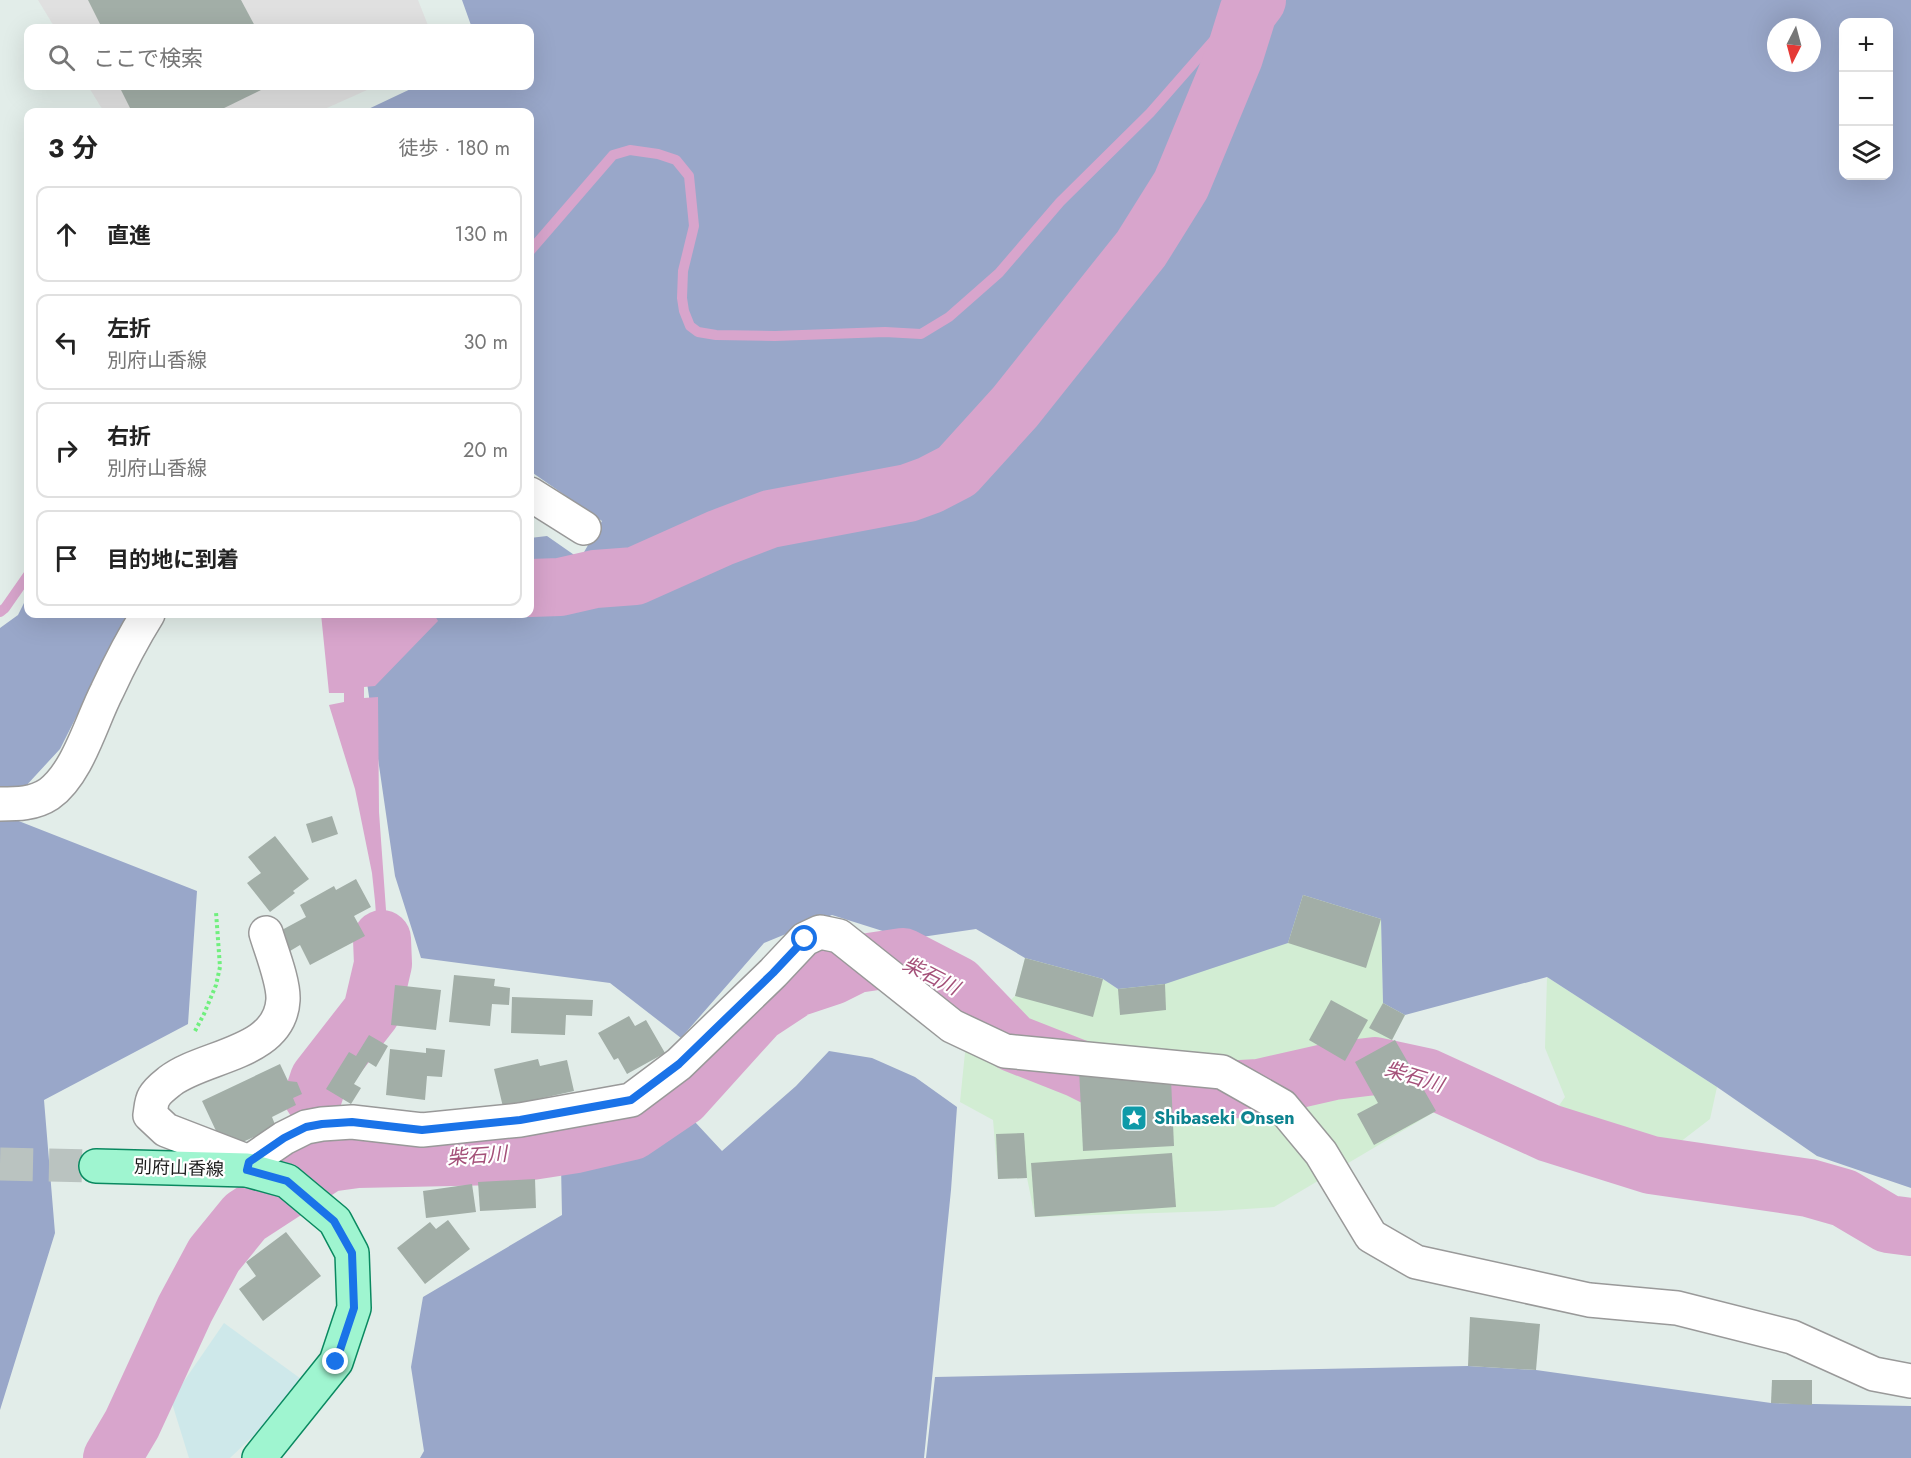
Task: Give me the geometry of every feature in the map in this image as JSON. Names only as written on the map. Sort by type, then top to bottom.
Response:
[{"type":"main road","name":"別府山香線","points":[[96,1166],[248,1166],[287,1181],[334,1221],[352,1253],[354,1308],[336,1362],[259,1458]]},
{"type":"street","points":[[534,497],[584,528]]},
{"type":"street","points":[[0,804],[36,801],[61,783],[71,768],[106,691],[146,618]]},
{"type":"street","points":[[266,933],[283,999],[278,1020],[251,1046],[180,1074],[154,1097],[150,1115],[166,1130],[248,1166],[284,1138],[306,1127],[322,1124],[352,1122],[422,1130],[520,1120],[631,1100],[679,1064],[805,939],[820,932],[839,936],[952,1026],[1005,1051],[1222,1072],[1282,1106],[1321,1153],[1371,1236],[1416,1262],[1589,1299],[1677,1308],[1791,1337],[1874,1374],[1911,1381]]},
{"type":"path","points":[[180,1074],[181,1059],[204,1014],[216,985],[220,968],[216,912]]},
{"type":"shaded area","points":[[38,0],[418,0],[427,24],[53,24]]},
{"type":"shaded area","points":[[462,0],[1911,0],[1911,1188],[1817,1156],[1717,1087],[1547,977],[1405,1015],[1383,1003],[1381,919],[1303,895],[1288,943],[1165,984],[1118,989],[1103,979],[1025,958],[976,929],[908,939],[832,915],[764,943],[681,1038],[610,983],[421,958],[395,876],[364,662],[401,618],[534,618],[534,538],[547,536],[580,559],[602,521],[534,474],[534,108],[370,108],[409,90],[534,90],[534,24],[471,24]]},
{"type":"shaded area","points":[[90,90],[367,90],[327,108],[102,108]]},
{"type":"shaded area","points":[[24,603],[24,618],[126,618],[60,749],[24,788],[0,786],[0,628],[18,615]]},
{"type":"shaded area","points":[[321,618],[436,618],[438,621],[375,686],[364,687],[364,698],[378,697],[379,812],[389,952],[387,980],[381,1003],[368,1019],[363,1016],[369,1004],[372,987],[377,928],[372,873],[355,789],[329,705],[344,702],[344,693],[329,693]]},
{"type":"shaded area","points":[[0,816],[11,818],[197,891],[188,1024],[44,1100],[55,1233],[0,1410]]},
{"type":"shaded area","points":[[1303,895],[1381,919],[1383,1003],[1405,1015],[1392,1040],[1436,1111],[1274,1207],[1035,1217],[1027,1178],[998,1179],[993,1120],[960,1102],[970,1003],[993,1016],[1015,996],[1025,958],[1103,979],[1118,989]]},
{"type":"shaded area","points":[[1547,977],[1717,1087],[1710,1119],[1671,1149],[1583,1163],[1553,1114],[1565,1097],[1545,1048]]},
{"type":"shaded area","points":[[829,1051],[872,1058],[915,1077],[957,1107],[924,1458],[420,1458],[424,1451],[411,1367],[423,1297],[562,1215],[561,1165],[611,1159],[695,1122],[722,1151],[796,1086]]},
{"type":"shaded area","points":[[224,1323],[308,1384],[230,1458],[189,1458],[171,1400]]},
{"type":"shaded area","points":[[1468,1366],[1536,1370],[1771,1403],[1911,1406],[1911,1458],[926,1458],[935,1377]]},
{"type":"building","points":[[88,0],[241,0],[254,24],[100,24]]},
{"type":"building","points":[[121,90],[261,90],[224,108],[130,108]]},
{"type":"building","points":[[332,816],[338,834],[312,843],[306,824]]},
{"type":"building","points":[[275,836],[309,879],[270,912],[247,883],[261,873],[248,857]]},
{"type":"building","points":[[356,879],[371,907],[354,916],[365,936],[310,965],[300,945],[290,951],[280,931],[306,917],[300,905],[334,886],[336,890]]},
{"type":"building","points":[[1303,895],[1381,919],[1366,968],[1288,943]]},
{"type":"building","points":[[1025,958],[1103,979],[1093,1017],[1015,996]]},
{"type":"building","points":[[454,975],[495,979],[494,986],[510,988],[509,1005],[492,1004],[490,1026],[449,1022]]},
{"type":"building","points":[[1165,984],[1166,1010],[1120,1015],[1118,989]]},
{"type":"building","points":[[395,985],[441,990],[436,1030],[391,1025]]},
{"type":"building","points":[[512,997],[593,1000],[592,1016],[566,1015],[565,1035],[511,1033]]},
{"type":"building","points":[[1331,1000],[1368,1020],[1345,1061],[1309,1040]]},
{"type":"building","points":[[1383,1003],[1405,1015],[1392,1040],[1369,1028]]},
{"type":"building","points":[[629,1016],[635,1026],[646,1020],[665,1053],[627,1074],[618,1058],[614,1060],[598,1033]]},
{"type":"building","points":[[369,1035],[388,1046],[376,1067],[368,1062],[354,1084],[361,1088],[351,1104],[326,1089],[349,1052],[356,1056]]},
{"type":"building","points":[[1395,1040],[1436,1111],[1374,1145],[1357,1114],[1378,1103],[1355,1062]]},
{"type":"building","points":[[426,1048],[445,1050],[442,1077],[427,1076],[425,1100],[386,1095],[390,1049],[426,1053]]},
{"type":"building","points":[[538,1059],[540,1066],[567,1060],[574,1091],[503,1107],[494,1069]]},
{"type":"building","points":[[280,1064],[288,1081],[297,1082],[302,1094],[293,1098],[296,1105],[272,1117],[276,1127],[225,1150],[202,1101]]},
{"type":"building","points":[[1079,1069],[1171,1079],[1174,1146],[1083,1151]]},
{"type":"building","points":[[1024,1133],[1027,1178],[998,1179],[996,1134]]},
{"type":"building","points":[[1172,1153],[1176,1207],[1035,1217],[1031,1163]]},
{"type":"building","points":[[535,1179],[536,1208],[480,1211],[478,1182]]},
{"type":"building","points":[[472,1184],[476,1212],[426,1218],[423,1191]]},
{"type":"building","points":[[448,1220],[470,1249],[425,1284],[397,1248],[430,1222],[436,1229]]},
{"type":"building","points":[[286,1232],[321,1276],[263,1321],[239,1289],[256,1276],[246,1262]]},
{"type":"building","points":[[1470,1317],[1540,1324],[1536,1370],[1468,1366]]},
{"type":"building","points":[[1772,1380],[1812,1380],[1812,1405],[1771,1403]]},
{"type":"waterway","points":[[534,588],[560,587],[595,579],[635,576],[720,538],[770,519],[908,493],[957,471],[1015,407],[1141,249],[1181,185],[1234,57],[1248,12],[1257,0]]},
{"type":"waterway","points":[[534,246],[613,155],[630,150],[658,154],[676,160],[689,176],[694,226],[683,271],[682,298],[690,326],[698,332],[716,335],[775,336],[885,332],[921,334],[949,317],[999,273],[1060,202],[1150,113],[1221,32],[1248,12]]},
{"type":"waterway","points":[[0,612],[24,581]]},
{"type":"waterway","points":[[313,1097],[319,1079],[372,1011],[383,964],[382,939]]},
{"type":"waterway","name":"柴石川","points":[[112,1458],[132,1424],[185,1309],[214,1255],[245,1217],[328,1163],[357,1159],[500,1156],[576,1144],[632,1131],[682,1097],[758,1013],[796,988],[832,976],[856,964],[903,957],[957,985],[1013,1043],[1079,1069],[1107,1083],[1166,1093],[1259,1088],[1334,1071],[1375,1066],[1426,1077],[1549,1133],[1651,1165],[1809,1188],[1844,1198],[1888,1224],[1911,1227]]},
{"type":"tunnel","points":[[0,1164],[96,1166]]},
{"type":"place","name":"Shibaseki Onsen","points":[[1134,1118]]},
{"type":"route","points":[[336,1362],[354,1308],[352,1253],[334,1221],[287,1181],[247,1170],[249,1162],[284,1138],[306,1127],[322,1124],[352,1122],[422,1130],[520,1120],[631,1100],[679,1064],[805,939]]}]
